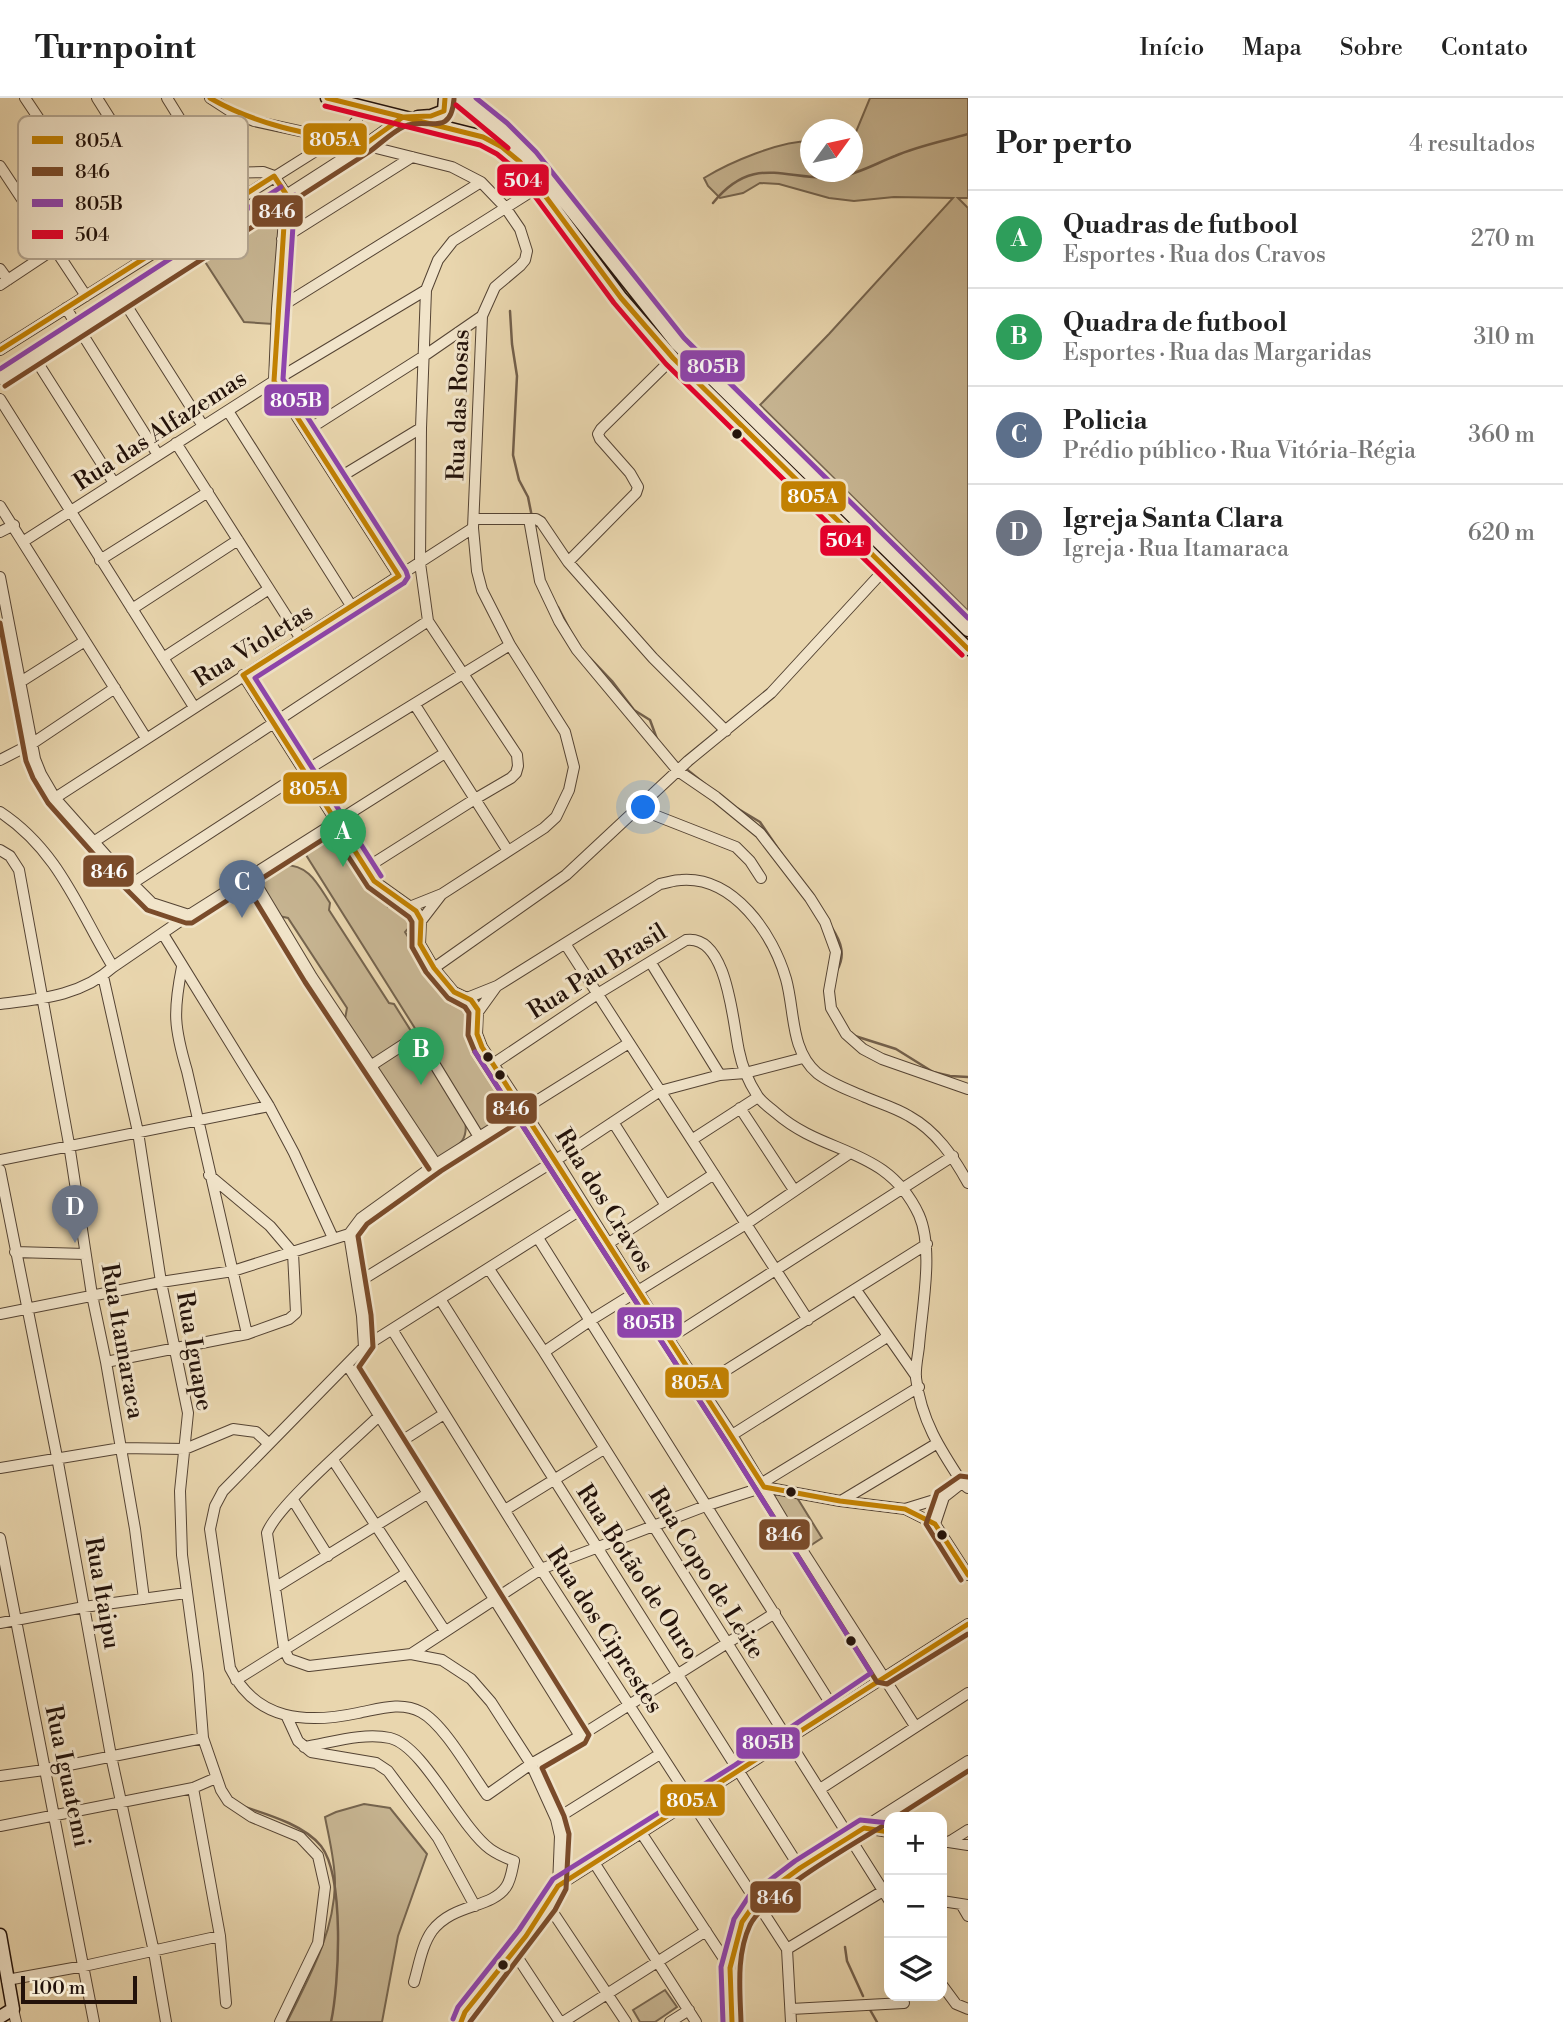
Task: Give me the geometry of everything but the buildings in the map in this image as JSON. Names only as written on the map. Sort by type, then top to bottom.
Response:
[{"type":"main road","points":[[327,98],[359,103],[483,137],[502,147],[533,178],[621,298],[673,358],[968,649]]},
{"type":"main road","points":[[403,117],[444,111],[445,98]]},
{"type":"main road","points":[[462,98],[502,130],[529,157],[677,344],[968,630]]},
{"type":"main road","points":[[0,1935],[15,2015],[0,2017]]},
{"type":"street","points":[[25,98],[37,116]]},
{"type":"street","points":[[97,98],[108,116]]},
{"type":"street","points":[[167,98],[178,116]]},
{"type":"street","name":"Rua das Rosas","points":[[209,98],[242,116]]},
{"type":"street","points":[[248,193],[354,125],[359,103]]},
{"type":"street","points":[[248,219],[403,117]]},
{"type":"street","name":"Rua das Rosas","points":[[248,118],[452,167],[481,182],[505,207],[520,229],[527,251],[525,260],[495,287],[482,316],[474,524],[477,571],[482,590],[510,645],[565,732],[575,767],[569,790],[556,817],[508,851]]},
{"type":"street","points":[[282,239],[412,157]]},
{"type":"street","points":[[0,166],[18,194]]},
{"type":"street","points":[[248,172],[263,172],[274,176],[286,194],[274,381],[399,576]]},
{"type":"street","points":[[277,309],[481,182]]},
{"type":"street","points":[[366,868],[511,778],[518,766],[517,755],[428,621],[420,563],[421,428],[426,290],[438,260],[453,241],[528,193]]},
{"type":"street","points":[[0,269],[4,283],[39,259]]},
{"type":"street","points":[[60,259],[86,296]]},
{"type":"street","points":[[0,350],[144,259]]},
{"type":"street","points":[[0,379],[186,259]]},
{"type":"street","name":"Rua das Alfazemas","points":[[24,541],[274,381],[426,290]]},
{"type":"street","points":[[123,300],[204,426]]},
{"type":"street","points":[[66,309],[158,455]]},
{"type":"street","points":[[306,431],[482,316]]},
{"type":"street","points":[[34,357],[114,483]]},
{"type":"street","points":[[568,562],[636,493],[638,487],[598,434],[673,358]]},
{"type":"street","points":[[0,399],[194,707]]},
{"type":"street","points":[[228,411],[352,607]]},
{"type":"street","points":[[337,480],[421,428]]},
{"type":"street","points":[[176,443],[301,639]]},
{"type":"street","points":[[100,560],[208,492]]},
{"type":"street","points":[[0,506],[146,738]]},
{"type":"street","points":[[531,519],[540,581],[559,621],[577,650],[682,767],[760,833],[825,922],[836,952],[829,991],[831,1008],[846,1034],[863,1049],[882,1059],[968,1089]]},
{"type":"street","points":[[474,524],[531,519],[541,522],[568,562],[653,658],[726,730]]},
{"type":"street","name":"Rua Violetas","points":[[55,797],[420,563],[474,524]]},
{"type":"street","points":[[0,532],[13,526]]},
{"type":"street","points":[[132,609],[238,540]]},
{"type":"street","points":[[434,968],[566,875],[682,767],[771,693],[885,569]]},
{"type":"street","points":[[0,576],[41,774],[55,797],[152,903],[189,915]]},
{"type":"street","points":[[163,658],[269,589]]},
{"type":"street","points":[[95,841],[428,621]]},
{"type":"street","points":[[22,681],[85,641]]},
{"type":"street","points":[[133,883],[305,771],[510,645]]},
{"type":"street","points":[[243,675],[374,881],[412,906],[421,920],[420,944],[434,968],[454,992],[467,998],[478,1012],[497,986]]},
{"type":"street","points":[[0,760],[33,743],[114,688]]},
{"type":"street","points":[[412,906],[442,894],[508,851],[415,705]]},
{"type":"street","points":[[0,1004],[44,998],[82,988],[189,915],[445,753]]},
{"type":"street","points":[[639,809],[736,848],[750,861],[761,878]]},
{"type":"street","points":[[0,812],[19,824],[50,857],[81,906],[113,967]]},
{"type":"street","name":"Rua Itamaraca","points":[[0,850],[10,856],[19,870],[44,998],[92,1296],[121,1447],[144,1599]]},
{"type":"street","points":[[252,877],[312,977],[436,1164]]},
{"type":"street","points":[[467,998],[497,986],[660,884],[682,879],[702,882],[726,891],[753,915],[776,951],[786,979],[797,1041],[803,1058],[817,1073],[837,1086],[909,1116],[934,1134],[953,1156],[968,1183]]},
{"type":"street","points":[[421,920],[442,894]]},
{"type":"street","points":[[163,934],[269,1106],[333,1238]]},
{"type":"street","name":"Rua Pau Brasil","points":[[494,1064],[599,993],[686,940],[693,939],[702,944],[711,954],[729,991],[738,1048],[745,1073],[758,1097],[787,1122],[881,1167],[903,1187],[919,1216],[927,1244],[917,1382],[936,1444],[966,1483]]},
{"type":"street","points":[[566,945],[808,1320]]},
{"type":"street","points":[[652,963],[720,1075]]},
{"type":"street","points":[[182,967],[174,1003],[177,1037],[247,1334]]},
{"type":"street","name":"Rua Iguape","points":[[103,976],[138,1132],[162,1282],[188,1413],[180,1492],[186,1593],[198,1674],[203,1738],[220,1790],[229,1801],[252,1817],[300,1837],[318,1856],[325,1887],[318,1943],[280,2022]]},
{"type":"street","name":"Rua dos Cravos","points":[[478,1012],[477,1034],[482,1047],[668,1339],[701,1386],[915,1726]]},
{"type":"street","points":[[372,1065],[409,1041],[416,1039],[421,1042],[479,1137]]},
{"type":"street","points":[[0,1314],[233,1271],[349,1234],[361,1218],[436,1164],[629,1043]]},
{"type":"street","points":[[357,1283],[556,1160],[660,1091],[803,1058]]},
{"type":"street","points":[[693,1139],[758,1097]]},
{"type":"street","points":[[0,1160],[69,1144],[269,1106]]},
{"type":"street","points":[[740,1108],[794,1190]]},
{"type":"street","points":[[613,1122],[665,1204]]},
{"type":"street","points":[[544,1352],[746,1224],[850,1153]]},
{"type":"street","points":[[668,1339],[953,1156]]},
{"type":"street","name":"Rua Itaipu","points":[[0,1170],[57,1457],[120,1803],[154,1952],[166,2022]]},
{"type":"street","points":[[608,1242],[714,1174]]},
{"type":"street","points":[[106,1362],[247,1334],[289,1319],[296,1313],[293,1253],[270,1226],[209,1175]]},
{"type":"street","points":[[585,1208],[364,1347],[223,1491],[215,1506],[210,1529],[230,1668],[236,1680],[252,1698],[287,1717],[327,1718],[396,1705],[420,1711],[439,1728],[487,1795],[531,1764],[775,1614]]},
{"type":"street","points":[[349,1234],[364,1347]]},
{"type":"street","points":[[538,1238],[834,1709]]},
{"type":"street","points":[[701,1386],[927,1244]]},
{"type":"street","points":[[15,1252],[85,1254]]},
{"type":"street","name":"Rua Copo de Leite","points":[[489,1269],[884,1889]]},
{"type":"street","points":[[411,1654],[541,1570],[763,1485],[917,1382],[856,1290]]},
{"type":"street","name":"Rua Botão de Ouro","points":[[440,1299],[800,1868]]},
{"type":"street","name":"Rua dos Ciprestes","points":[[393,1331],[541,1570],[787,1949]]},
{"type":"street","points":[[732,1435],[887,1337]]},
{"type":"street","points":[[348,1366],[580,1736]]},
{"type":"street","points":[[397,1444],[444,1414]]},
{"type":"street","points":[[379,1416],[272,1521],[267,1533],[284,1649],[289,1659],[309,1666],[411,1654],[442,1660],[471,1679],[491,1702],[531,1764],[556,1819],[559,1836],[558,1886],[548,1905],[465,2012],[461,2022]]},
{"type":"street","points":[[0,1468],[121,1447],[185,1450],[233,1429],[256,1432],[268,1443]]},
{"type":"street","points":[[840,1502],[936,1444]]},
{"type":"street","points":[[505,1510],[604,1449]]},
{"type":"street","points":[[333,1460],[444,1631]]},
{"type":"street","points":[[905,1509],[944,1497],[966,1483]]},
{"type":"street","points":[[763,1485],[840,1502],[905,1509],[935,1524],[968,1575]]},
{"type":"street","points":[[275,1587],[427,1494]]},
{"type":"street","points":[[935,1524],[944,1497]]},
{"type":"street","points":[[293,1500],[328,1556]]},
{"type":"street","name":"Rua Iguatemi","points":[[0,1538],[94,2022]]},
{"type":"street","points":[[236,1680],[407,1573]]},
{"type":"street","points":[[0,1623],[84,1607],[186,1593]]},
{"type":"street","points":[[558,1886],[968,1624]]},
{"type":"street","points":[[820,1789],[968,1693]]},
{"type":"street","points":[[287,1717],[291,1730],[304,1747],[320,1755],[376,1763],[388,1771],[438,1838],[475,1906]]},
{"type":"street","points":[[0,1776],[44,1770],[203,1738]]},
{"type":"street","points":[[304,1747],[390,1738],[408,1748],[490,1849],[514,1861],[507,1887],[500,1894],[475,1906],[455,1910],[432,1931],[424,1946],[414,1982]]},
{"type":"street","points":[[556,1819],[660,1754]]},
{"type":"street","points":[[732,2022],[730,1968],[741,1922],[756,1902],[800,1868],[968,1761]]},
{"type":"street","points":[[0,1826],[193,1788],[216,1777]]},
{"type":"street","points":[[193,1788],[220,1936],[226,2003]]},
{"type":"street","points":[[864,1828],[884,1831]]},
{"type":"street","points":[[947,1840],[968,1829]]},
{"type":"street","points":[[642,1834],[730,1968]]},
{"type":"street","points":[[947,1841],[968,1845]]},
{"type":"street","points":[[595,1864],[696,2022]]},
{"type":"street","points":[[791,2022],[787,1949],[884,1896]]},
{"type":"street","points":[[548,1905],[626,2022]]},
{"type":"street","points":[[964,1905],[968,1916]]},
{"type":"street","points":[[514,1952],[562,2022],[706,1931]]},
{"type":"street","points":[[7,1980],[154,1952],[220,1936]]},
{"type":"street","points":[[947,1992],[956,2004],[968,2009]]},
{"type":"street","points":[[791,2009],[904,2003]]},
{"type":"street","points":[[670,2022],[689,2010]]},
{"type":"shaded area","points":[[870,98],[968,98],[968,198],[958,198],[968,208],[968,611],[760,405],[953,198],[894,197],[854,201],[829,198],[779,184],[760,183],[743,193],[720,198],[704,178],[727,165],[756,154],[800,142],[800,182],[863,182],[861,119]]},
{"type":"shaded area","points":[[274,213],[280,219],[273,324],[244,322],[203,259],[248,259],[248,229]]},
{"type":"shaded area","points":[[336,824],[388,907],[403,905],[411,912],[412,924],[405,932],[451,1004],[464,1002],[475,1009],[473,1024],[467,1030],[519,1111],[482,1135],[301,847]]},
{"type":"shaded area","points":[[282,865],[306,871],[316,882],[330,903],[329,910],[389,1003],[394,1004],[464,1115],[466,1132],[461,1143],[436,1160],[345,1019],[347,1008],[288,918],[279,916],[257,881]]},
{"type":"shaded area","points":[[768,1492],[796,1496],[822,1538],[805,1549]]},
{"type":"shaded area","points":[[364,1804],[390,1808],[427,1854],[398,1936],[382,2022],[287,2022],[319,1955],[334,1902],[334,1866],[325,1817]]},
{"type":"shaded area","points":[[665,1990],[677,2007],[655,2022],[640,2022],[633,2010]]},
{"type":"waterway","points":[[713,203],[728,187],[743,178],[773,173],[821,178],[846,176],[913,149],[968,134]]},
{"type":"waterway","points":[[510,311],[517,376],[513,455],[532,517]]},
{"type":"waterway","points":[[558,607],[571,632]]},
{"type":"waterway","points":[[589,657],[634,710],[650,720],[657,739]]},
{"type":"waterway","points":[[685,768],[705,784]]},
{"type":"waterway","points":[[735,807],[760,822],[781,853]]},
{"type":"waterway","points":[[832,928],[841,949],[837,970]]},
{"type":"waterway","points":[[855,1036],[896,1049],[933,1072],[968,1077]]},
{"type":"waterway","points":[[245,1807],[305,1832],[321,1846],[329,1861],[334,1881],[338,1932],[331,2022]]},
{"type":"waterway","points":[[845,1947],[847,1961],[863,1996]]},
{"type":"waterway","points":[[869,2008],[877,2022]]},
{"type":"transit line","name":"805A","points":[[210,98],[247,116]]},
{"type":"transit line","name":"805A","points":[[327,98],[483,137],[502,147],[520,162],[621,298],[673,358],[968,649]]},
{"type":"transit line","name":"805A","points":[[248,116],[304,133],[364,145],[403,117],[431,116],[444,111],[445,98]]},
{"type":"transit line","name":"805B","points":[[476,98],[507,123],[536,152],[684,338],[968,618]]},
{"type":"transit line","name":"846","points":[[248,230],[405,126],[443,122],[452,111],[454,99]]},
{"type":"transit line","name":"504","points":[[456,105],[508,148]]},
{"type":"transit line","name":"504","points":[[325,106],[480,145],[514,168],[614,303],[666,364],[962,655]]},
{"type":"transit line","name":"805A","points":[[248,193],[274,176],[286,194],[274,381],[399,576],[243,675],[374,881],[416,911],[421,920],[420,944],[434,968],[454,992],[471,1000],[478,1010],[477,1034],[482,1047],[764,1487],[840,1501],[905,1509],[935,1524],[968,1575]]},
{"type":"transit line","name":"805B","points":[[248,208],[281,187]]},
{"type":"transit line","name":"805B","points":[[295,195],[283,379],[408,577],[404,583],[255,678],[381,876]]},
{"type":"transit line","name":"805A","points":[[0,350],[143,259]]},
{"type":"transit line","name":"805B","points":[[0,369],[170,259]]},
{"type":"transit line","name":"846","points":[[5,386],[203,259]]},
{"type":"transit line","name":"846","points":[[0,623],[26,761],[33,778],[48,803],[147,910],[192,923],[333,833],[368,887],[409,917],[412,922],[412,947],[426,972],[448,998],[465,1007],[469,1013],[468,1035],[475,1052],[877,1682],[887,1684],[968,1634]]},
{"type":"transit line","name":"846","points":[[244,882],[305,982],[429,1169]]},
{"type":"transit line","name":"805B","points":[[453,2019],[458,2007],[519,1930],[553,1879],[735,1765],[871,1673],[725,1440],[475,1052]]},
{"type":"transit line","name":"846","points":[[470,2022],[555,1910],[566,1889],[569,1834],[564,1816],[542,1768],[585,1743],[589,1735],[359,1367],[373,1347],[371,1315],[358,1236],[367,1224],[441,1171],[528,1116]]},
{"type":"transit line","name":"846","points":[[961,1580],[926,1524],[937,1492],[960,1476],[968,1477]]},
{"type":"transit line","name":"805A","points":[[461,2022],[465,2012],[526,1936],[558,1886],[968,1624]]},
{"type":"transit line","name":"846","points":[[904,1812],[968,1771]]},
{"type":"transit line","name":"805B","points":[[723,2022],[721,1967],[734,1919],[749,1896],[795,1861],[860,1820],[884,1822]]},
{"type":"transit line","name":"846","points":[[741,2022],[740,1973],[743,1948],[750,1925],[774,1898],[793,1883],[884,1825]]},
{"type":"transit line","name":"805A","points":[[732,2022],[730,1968],[742,1922],[756,1902],[800,1868],[864,1828],[884,1831]]},
{"type":"place","name":"Quadras de futbool","points":[[343,867]]},
{"type":"place","name":"Policia","points":[[242,918]]},
{"type":"place","name":"Quadra de futbool","points":[[421,1085]]},
{"type":"place","name":"Igreja Santa Clara","points":[[75,1243]]}]
